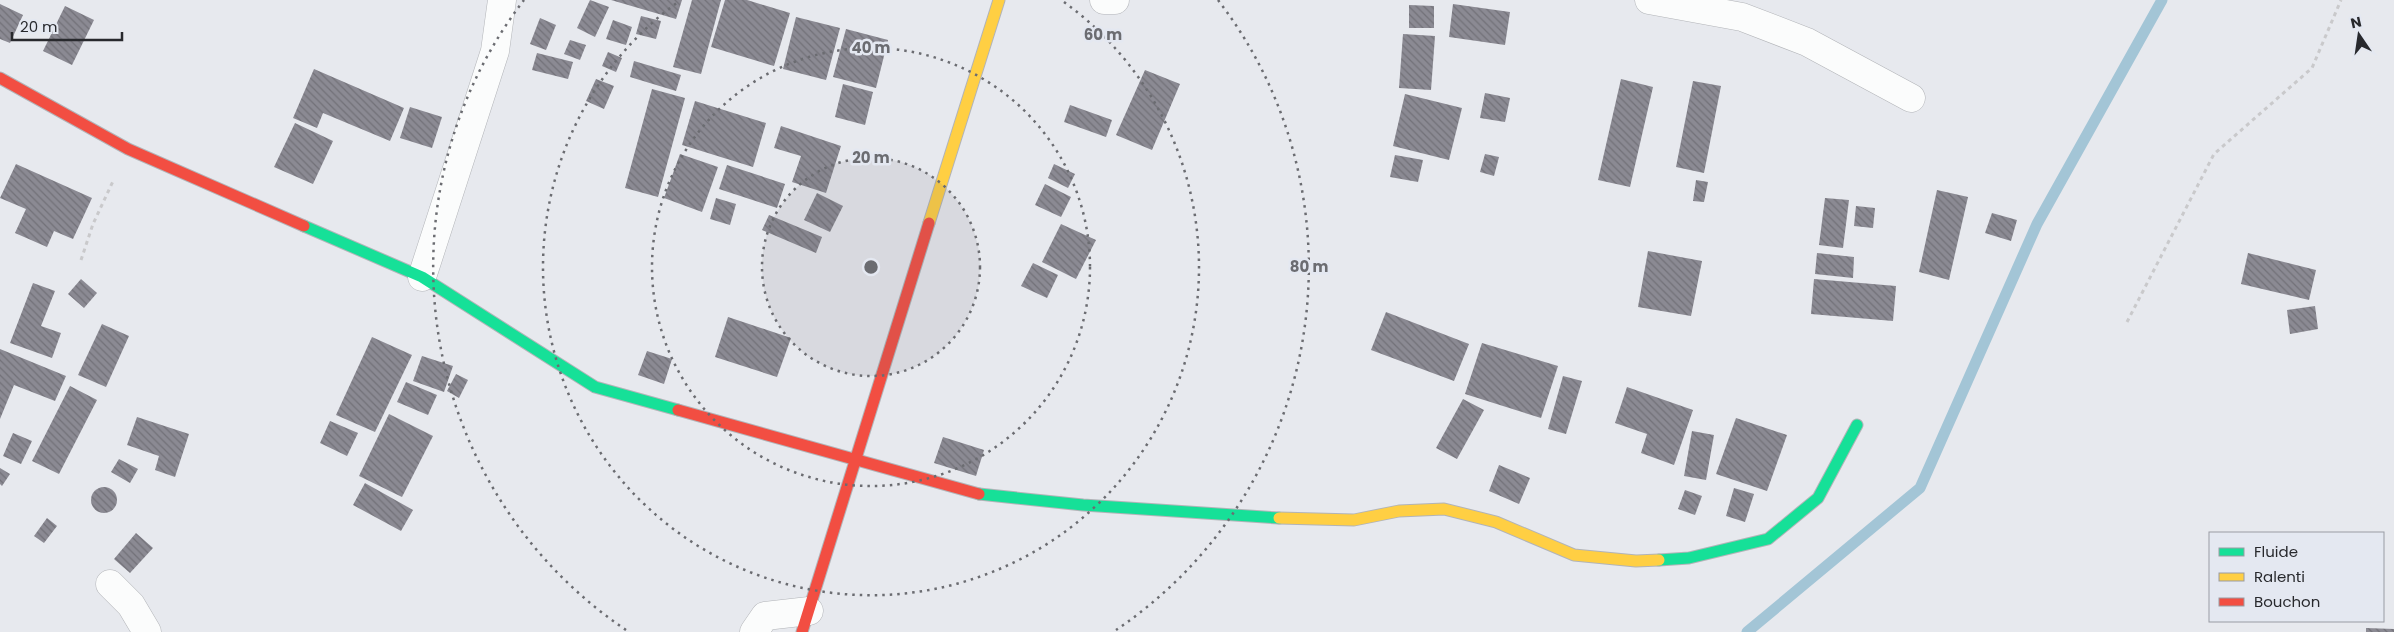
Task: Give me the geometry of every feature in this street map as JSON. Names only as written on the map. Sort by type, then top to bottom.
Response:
[{"type":"street","points":[[422,278],[494,51],[502,0]]},
{"type":"street","points":[[754,632],[766,616],[806,621],[999,0]]},
{"type":"street","points":[[1104,0],[1115,0]]},
{"type":"street","points":[[1649,0],[1742,17],[1807,42],[1911,98]]},
{"type":"street","points":[[0,78],[128,149],[422,278],[595,387],[972,493],[1083,505],[1260,517],[1354,520],[1399,511],[1444,509],[1496,522],[1574,555],[1636,561],[1689,558],[1768,539],[1818,498],[1857,424]]},
{"type":"street","points":[[110,584],[131,605],[147,632]]},
{"type":"path","points":[[2127,322],[2214,154],[2312,68],[2341,0]]},
{"type":"path","points":[[81,260],[93,224],[128,149]]},
{"type":"building","points":[[590,0],[609,7],[595,37],[577,28]]},
{"type":"building","points":[[611,0],[682,0],[676,19]]},
{"type":"building","points":[[692,0],[721,0],[701,74],[673,67]]},
{"type":"building","points":[[725,0],[747,0],[790,13],[774,66],[711,47]]},
{"type":"building","points":[[0,4],[23,15],[10,43],[0,39]]},
{"type":"building","points":[[1453,4],[1510,12],[1505,45],[1449,37]]},
{"type":"building","points":[[1409,5],[1434,6],[1434,28],[1409,28]]},
{"type":"building","points":[[65,6],[94,20],[72,65],[43,51]]},
{"type":"building","points":[[641,16],[661,21],[656,39],[636,34]]},
{"type":"building","points":[[796,17],[840,28],[826,80],[783,69]]},
{"type":"building","points":[[540,18],[556,25],[546,50],[530,44]]},
{"type":"building","points":[[613,20],[632,27],[626,45],[606,39]]},
{"type":"building","points":[[846,29],[888,40],[876,88],[833,77]]},
{"type":"building","points":[[1403,34],[1435,36],[1431,90],[1399,88]]},
{"type":"building","points":[[570,40],[586,45],[580,60],[564,54]]},
{"type":"building","points":[[608,52],[622,58],[616,72],[602,66]]},
{"type":"building","points":[[537,53],[573,62],[568,79],[532,70]]},
{"type":"building","points":[[634,61],[681,75],[676,91],[630,77]]},
{"type":"building","points":[[314,69],[404,108],[390,141],[323,113],[317,128],[293,118]]},
{"type":"building","points":[[1145,70],[1180,84],[1152,150],[1116,135]]},
{"type":"building","points":[[596,79],[614,86],[604,109],[586,101]]},
{"type":"building","points":[[1621,79],[1653,87],[1630,187],[1598,180]]},
{"type":"building","points":[[1693,81],[1721,86],[1704,173],[1676,167]]},
{"type":"building","points":[[843,84],[873,92],[865,125],[835,117]]},
{"type":"building","points":[[652,89],[685,98],[658,197],[625,188]]},
{"type":"building","points":[[1485,93],[1510,98],[1505,122],[1480,118]]},
{"type":"building","points":[[1405,94],[1462,108],[1449,160],[1393,146]]},
{"type":"building","points":[[695,101],[766,123],[753,167],[682,145]]},
{"type":"building","points":[[1070,105],[1112,120],[1106,137],[1064,122]]},
{"type":"building","points":[[410,107],[442,117],[432,148],[400,138]]},
{"type":"building","points":[[295,123],[333,141],[313,184],[274,167]]},
{"type":"building","points":[[781,126],[841,146],[826,193],[792,182],[801,156],[774,148]]},
{"type":"building","points":[[680,154],[718,167],[702,212],[664,198]]},
{"type":"building","points":[[1485,154],[1499,157],[1494,176],[1480,172]]},
{"type":"building","points":[[1395,155],[1423,160],[1418,182],[1390,177]]},
{"type":"building","points":[[16,164],[92,198],[73,239],[54,231],[47,247],[15,233],[26,209],[0,198]]},
{"type":"building","points":[[1054,164],[1075,174],[1068,188],[1048,178]]},
{"type":"building","points":[[727,165],[785,184],[777,208],[719,189]]},
{"type":"building","points":[[1696,180],[1708,182],[1704,202],[1693,201]]},
{"type":"building","points":[[1045,184],[1071,197],[1061,217],[1035,205]]},
{"type":"building","points":[[1937,190],[1968,197],[1949,280],[1919,272]]},
{"type":"building","points":[[817,193],[843,206],[830,232],[804,220]]},
{"type":"building","points":[[716,198],[736,204],[730,225],[710,219]]},
{"type":"building","points":[[1825,198],[1849,200],[1843,248],[1819,245]]},
{"type":"building","points":[[1856,206],[1875,208],[1873,228],[1854,226]]},
{"type":"building","points":[[1992,213],[2017,220],[2011,241],[1985,233]]},
{"type":"building","points":[[769,215],[822,237],[816,253],[762,230]]},
{"type":"building","points":[[1061,224],[1096,240],[1076,279],[1042,262]]},
{"type":"building","points":[[1648,251],[1702,261],[1691,316],[1638,307]]},
{"type":"building","points":[[1817,253],[1854,257],[1853,278],[1815,274]]},
{"type":"building","points":[[2248,253],[2316,270],[2309,300],[2241,284]]},
{"type":"building","points":[[1033,263],[1058,275],[1047,298],[1021,286]]},
{"type":"building","points":[[81,279],[97,293],[84,308],[68,294]]},
{"type":"building","points":[[1814,279],[1896,286],[1893,321],[1811,314]]},
{"type":"building","points":[[33,283],[55,291],[41,326],[61,333],[52,358],[10,343]]},
{"type":"building","points":[[2315,306],[2318,329],[2290,334],[2287,310]]},
{"type":"building","points":[[1386,312],[1469,344],[1454,381],[1371,350]]},
{"type":"building","points":[[728,317],[791,338],[777,377],[715,357]]},
{"type":"building","points":[[102,324],[129,336],[106,387],[78,375]]},
{"type":"building","points":[[372,337],[412,355],[375,432],[336,415]]},
{"type":"building","points":[[1482,343],[1558,366],[1541,418],[1465,394]]},
{"type":"building","points":[[0,349],[66,376],[55,401],[14,385],[0,419]]},
{"type":"building","points":[[647,351],[672,359],[664,384],[638,375]]},
{"type":"building","points":[[422,356],[453,366],[444,392],[413,381]]},
{"type":"building","points":[[456,374],[468,380],[459,398],[447,391]]},
{"type":"building","points":[[1563,376],[1582,381],[1566,434],[1548,429]]},
{"type":"building","points":[[406,382],[437,395],[428,415],[397,402]]},
{"type":"building","points":[[70,386],[97,400],[59,474],[32,461]]},
{"type":"building","points":[[1627,387],[1693,410],[1674,465],[1641,453],[1647,434],[1615,423]]},
{"type":"building","points":[[1463,399],[1484,410],[1457,459],[1436,448]]},
{"type":"building","points":[[389,414],[433,436],[402,497],[359,476]]},
{"type":"building","points":[[137,417],[189,434],[175,477],[155,470],[159,456],[127,445]]},
{"type":"building","points":[[1736,418],[1787,435],[1767,491],[1716,474]]},
{"type":"building","points":[[330,421],[358,433],[347,456],[320,443]]},
{"type":"building","points":[[1692,431],[1714,435],[1706,480],[1684,476]]},
{"type":"building","points":[[13,433],[32,441],[21,464],[3,456]]},
{"type":"building","points":[[943,437],[984,450],[976,476],[934,463]]},
{"type":"building","points":[[119,459],[138,469],[130,483],[111,472]]},
{"type":"building","points":[[1499,465],[1530,478],[1519,504],[1489,491]]},
{"type":"building","points":[[0,468],[10,474],[2,486],[0,484]]},
{"type":"building","points":[[365,483],[413,510],[401,531],[353,505]]},
{"type":"building","points":[[104,487],[113,491],[117,500],[113,509],[104,513],[95,509],[91,500],[95,491]]},
{"type":"building","points":[[1734,488],[1754,494],[1745,522],[1726,516]]},
{"type":"building","points":[[1685,490],[1702,496],[1695,515],[1678,509]]},
{"type":"building","points":[[47,518],[57,526],[44,543],[34,536]]},
{"type":"building","points":[[136,533],[153,548],[130,573],[114,559]]},
{"type":"building","points":[[2366,628],[2394,629],[2394,632],[2366,632]]},
{"type":"waterway","points":[[1747,632],[1920,488],[2037,224],[2162,0]]},
{"type":"traffic: fast","points":[[304,226],[422,277],[595,387],[678,410]]},
{"type":"traffic: fast","points":[[1659,560],[1689,558],[1768,539],[1818,498],[1857,425]]},
{"type":"traffic: fast","points":[[979,494],[1083,505],[1279,518]]},
{"type":"traffic: slow","points":[[929,223],[999,0]]},
{"type":"traffic: slow","points":[[1279,518],[1354,520],[1399,511],[1444,509],[1496,522],[1574,555],[1636,561],[1659,560]]},
{"type":"traffic: jam","points":[[0,78],[128,149],[304,226]]},
{"type":"traffic: jam","points":[[802,632],[929,223]]},
{"type":"traffic: jam","points":[[678,410],[979,494]]}]
